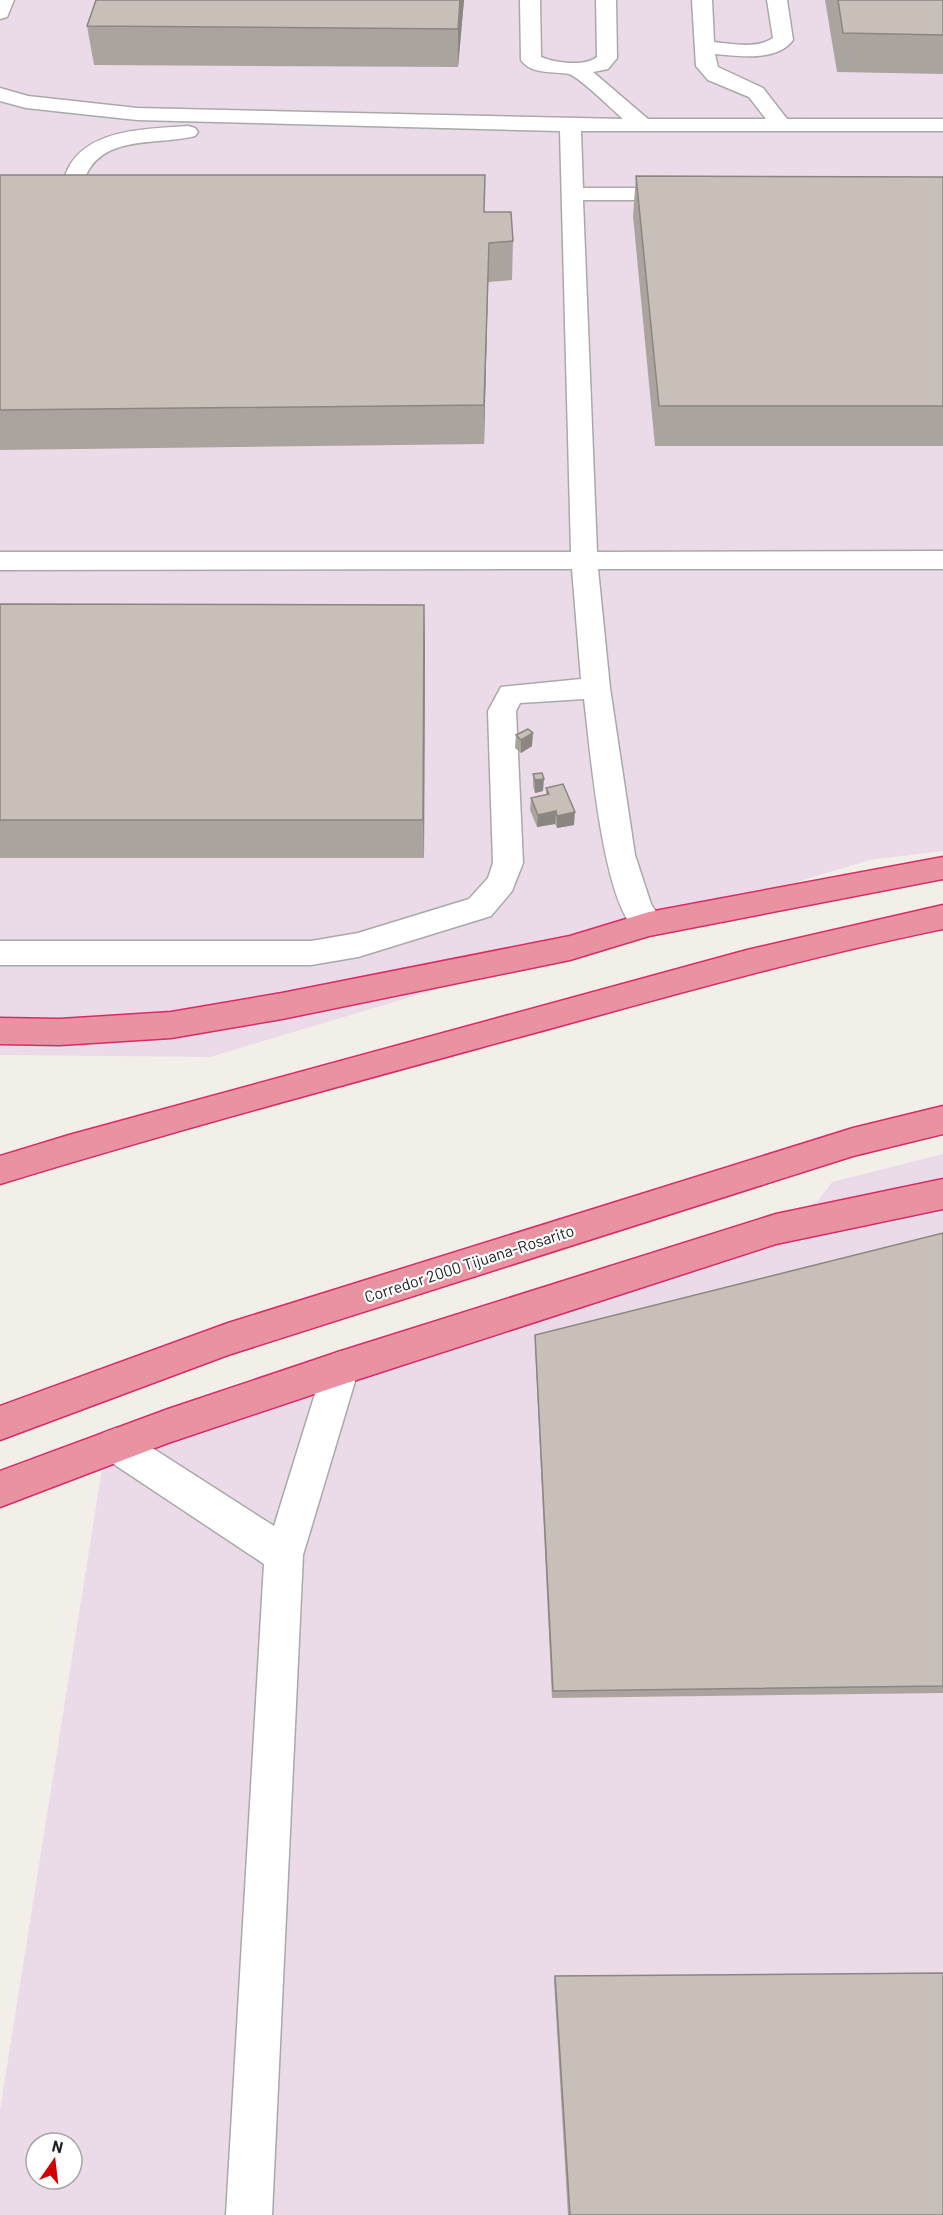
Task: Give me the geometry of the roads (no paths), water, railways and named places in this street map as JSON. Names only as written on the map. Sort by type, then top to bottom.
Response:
[{"type":"highway","points":[[0,1031],[60,1032],[171,1025],[282,1006],[570,948],[649,924],[943,868]]},
{"type":"highway","points":[[0,1170],[169,1118],[875,930],[943,917]]},
{"type":"highway","name":"Corredor 2000 Tijuana-Rosarito","points":[[0,1423],[228,1339],[853,1142],[943,1120]]},
{"type":"highway","points":[[0,1489],[116,1445],[341,1368],[776,1229],[943,1194]]},
{"type":"street","points":[[0,13],[4,0]]},
{"type":"street","points":[[530,0],[531,60],[541,66],[576,68],[602,65],[607,58],[606,0]]},
{"type":"street","points":[[702,0],[703,47],[706,66],[712,76],[749,87],[762,97],[780,125]]},
{"type":"street","points":[[703,47],[762,50],[776,47],[783,40],[777,0]]},
{"type":"street","points":[[576,68],[643,125]]},
{"type":"street","points":[[0,94],[26,102],[136,114],[570,125],[943,125]]},
{"type":"street","points":[[71,194],[80,165],[93,153],[116,142],[303,118]]},
{"type":"street","points":[[570,125],[584,559],[596,688],[620,855],[637,908],[649,924]]},
{"type":"street","points":[[47,194],[94,194]]},
{"type":"street","points":[[574,194],[705,194]]},
{"type":"street","points":[[0,561],[943,560]]},
{"type":"street","points":[[0,953],[311,953],[358,945],[480,908],[501,883],[508,862],[502,711],[511,694],[596,688]]},
{"type":"street","points":[[249,2215],[284,1555],[341,1368]]},
{"type":"street","points":[[116,1445],[284,1555]]}]
